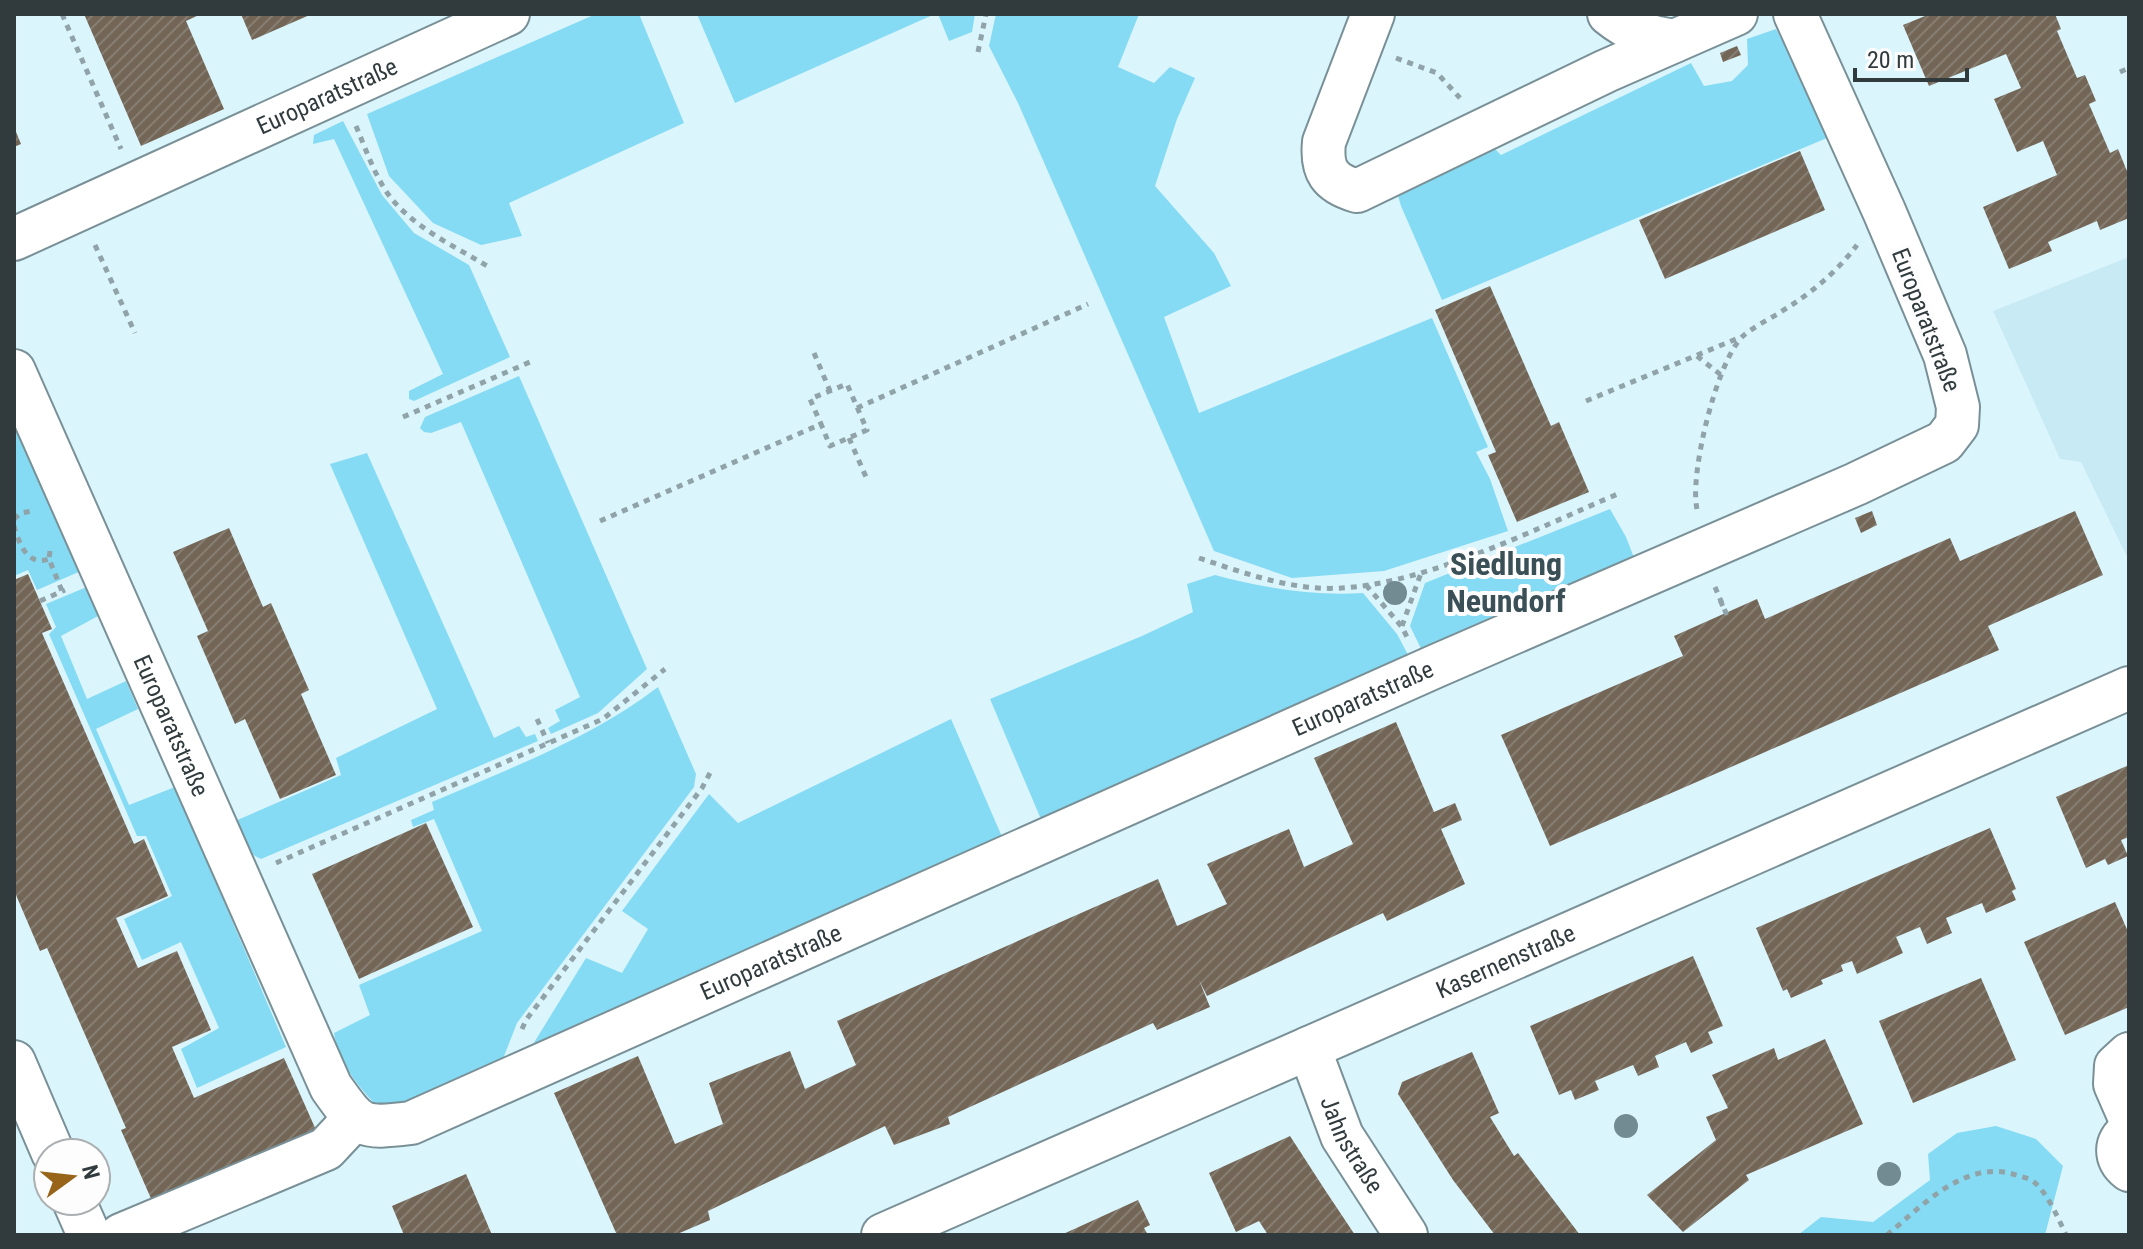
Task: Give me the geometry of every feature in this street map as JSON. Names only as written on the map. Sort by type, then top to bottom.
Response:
[{"type":"street","name":"Europaratstraße","points":[[14,239],[508,14]]},
{"type":"street","points":[[1609,14],[1626,28],[1647,37],[1674,41]]},
{"type":"street","points":[[1367,30],[1324,142],[1326,171],[1339,186],[1357,191],[1736,14]]},
{"type":"street","name":"Europaratstraße","points":[[14,371],[331,1087],[354,1119],[377,1127],[411,1123],[1711,566],[1856,484],[1944,442],[1957,425],[1958,407],[1945,355],[1795,14]]},
{"type":"street","name":"Kasernenstraße","points":[[883,1235],[2129,688]]},
{"type":"street","name":"Jahnstraße","points":[[1309,1048],[1342,1136],[1406,1235]]},
{"type":"street","points":[[2129,1054],[2116,1066],[2115,1084],[2129,1116]]},
{"type":"street","points":[[14,1062],[46,1137]]},
{"type":"street","points":[[121,1235],[326,1149],[354,1119]]},
{"type":"street","points":[[2129,1132],[2123,1136],[2118,1149],[2120,1162],[2129,1170]]},
{"type":"path","points":[[62,14],[124,154]]},
{"type":"path","points":[[978,52],[986,14]]},
{"type":"path","points":[[1367,30],[1437,73],[1488,128]]},
{"type":"path","points":[[2120,72],[2129,68]]},
{"type":"path","points":[[355,125],[380,181],[399,208],[431,232],[489,267]]},
{"type":"path","points":[[92,238],[135,333]]},
{"type":"path","points":[[1586,401],[1742,336],[1806,296],[1837,271]]},
{"type":"path","points":[[857,408],[1088,304]]},
{"type":"path","points":[[1718,596],[1726,613],[1695,505],[1695,475],[1721,375],[1742,336]]},
{"type":"path","points":[[814,353],[830,391]]},
{"type":"path","points":[[1696,356],[1721,375]]},
{"type":"path","points":[[403,417],[530,362]]},
{"type":"path","points":[[847,384],[857,408],[867,430],[830,446],[810,399],[847,384]]},
{"type":"path","points":[[600,521],[821,424]]},
{"type":"path","points":[[849,438],[866,477]]},
{"type":"path","points":[[1199,558],[1252,577],[1319,588],[1365,584],[1421,573],[1620,493]]},
{"type":"path","points":[[14,526],[23,550],[31,560],[40,562],[49,559],[62,591]]},
{"type":"path","points":[[1402,627],[1421,573]]},
{"type":"path","points":[[239,879],[603,719],[665,669]]},
{"type":"path","points":[[537,719],[548,743]]},
{"type":"path","points":[[500,1083],[526,1020],[702,788],[710,773]]},
{"type":"path","points":[[1887,1235],[1941,1191],[1972,1175],[2005,1171],[2034,1181],[2057,1214],[2066,1235]]},
{"type":"shaded area","points":[[596,14],[639,14],[684,123],[509,203],[522,236],[481,245],[433,223],[389,176],[367,114]]},
{"type":"shaded area","points":[[697,14],[935,14],[735,103]]},
{"type":"shaded area","points":[[938,14],[975,14],[972,32],[949,41]]},
{"type":"shaded area","points":[[996,14],[1139,14],[1118,67],[1154,83],[1170,67],[1195,78],[1177,119],[1155,186],[1214,253],[1231,286],[1164,317],[1199,413],[1432,318],[1488,447],[1476,452],[1490,479],[1508,531],[1384,571],[1292,578],[1214,551],[1018,103],[989,46]]},
{"type":"shaded area","points":[[1776,29],[1806,86],[1827,138],[1442,300],[1396,189],[1491,145],[1501,155],[1691,63],[1704,86],[1732,81],[1748,65],[1747,39]]},
{"type":"shaded area","points":[[343,121],[382,195],[414,233],[469,265],[510,357],[414,401],[409,399],[409,391],[443,374],[334,139],[313,144],[314,135]]},
{"type":"shaded area","points":[[2129,257],[2129,561],[2081,462],[2060,459],[1993,311]]},
{"type":"shaded area","points":[[519,376],[647,669],[598,713],[551,734],[548,728],[560,721],[555,710],[580,697],[461,422],[431,433],[420,428],[425,417]]},
{"type":"shaded area","points":[[14,418],[81,571],[37,590],[28,570],[14,576]]},
{"type":"shaded area","points":[[367,453],[494,738],[519,726],[526,737],[535,734],[538,741],[261,859],[247,848],[235,821],[341,775],[336,758],[437,709],[330,464]]},
{"type":"shaded area","points":[[1610,509],[1626,537],[1638,568],[1427,661],[1410,626],[1425,583]]},
{"type":"shaded area","points":[[1215,575],[1288,590],[1363,593],[1397,634],[1415,668],[1046,831],[990,699],[1193,612],[1187,584]]},
{"type":"shaded area","points":[[89,586],[100,615],[61,636],[87,699],[126,681],[138,709],[96,729],[129,805],[175,787],[286,1047],[197,1088],[181,1049],[219,1028],[181,942],[142,960],[124,919],[172,896],[146,836],[137,836],[49,634],[56,627],[46,604]]},
{"type":"shaded area","points":[[658,687],[696,774],[694,787],[517,1023],[499,1069],[385,1113],[353,1077],[336,1044],[334,1033],[370,1015],[359,985],[482,931],[434,819],[413,827],[411,820],[434,810],[432,802],[577,737]]},
{"type":"shaded area","points":[[951,719],[1006,846],[524,1059],[586,958],[622,973],[648,929],[622,911],[709,794],[738,823]]},
{"type":"shaded area","points":[[1996,1126],[2036,1139],[2063,1166],[2045,1235],[1798,1235],[1821,1217],[1873,1222],[1930,1180],[1928,1154],[1957,1133]]},
{"type":"building","points":[[84,14],[201,14],[186,21],[224,109],[141,146]]},
{"type":"building","points":[[241,14],[312,14],[252,40]]},
{"type":"building","points":[[1930,14],[2055,14],[2061,29],[2057,31],[2077,78],[2085,75],[2096,101],[2089,104],[2110,153],[2118,149],[2129,176],[2129,218],[2100,230],[2097,221],[2048,242],[2052,251],[2009,269],[1983,207],[2057,175],[2043,141],[2017,152],[1994,99],[2021,88],[2006,54],[1929,86],[1903,25]]},
{"type":"building","points":[[1737,46],[1741,55],[1723,62],[1720,53]]},
{"type":"building","points":[[14,127],[21,144],[14,147]]},
{"type":"building","points":[[1800,151],[1825,210],[1665,279],[1639,220]]},
{"type":"building","points":[[1490,286],[1551,426],[1559,422],[1589,492],[1517,522],[1488,455],[1496,452],[1435,310]]},
{"type":"building","points":[[1872,511],[1877,525],[1861,533],[1855,518]]},
{"type":"building","points":[[2075,511],[2103,575],[1988,626],[1999,650],[1550,846],[1501,735],[1683,656],[1674,636],[1757,599],[1765,619],[1950,538],[1960,561]]},
{"type":"building","points":[[229,528],[263,607],[271,603],[309,690],[301,694],[336,775],[280,799],[245,719],[235,724],[197,636],[208,631],[173,552]]},
{"type":"building","points":[[28,574],[52,629],[42,633],[134,844],[144,839],[168,896],[116,918],[138,968],[177,951],[211,1030],[172,1047],[194,1098],[284,1058],[320,1139],[156,1210],[121,1130],[126,1128],[47,948],[40,951],[16,895],[14,580]]},
{"type":"building","points":[[1396,722],[1434,812],[1455,803],[1462,820],[1441,829],[1465,884],[1387,921],[1383,913],[1207,996],[1199,980],[1210,1007],[1157,1030],[1153,1023],[948,1117],[950,1124],[894,1145],[885,1126],[708,1211],[710,1220],[675,1235],[617,1235],[554,1093],[638,1056],[675,1144],[723,1124],[709,1083],[790,1051],[805,1089],[856,1065],[837,1021],[1158,879],[1177,926],[1227,904],[1207,864],[1289,829],[1304,867],[1353,844],[1314,758]]},
{"type":"building","points":[[2129,765],[2129,837],[2121,840],[2128,856],[2108,865],[2105,859],[2086,868],[2056,797]]},
{"type":"building","points":[[426,823],[473,927],[359,979],[312,874]]},
{"type":"building","points":[[1990,828],[2016,889],[2012,891],[2016,900],[1986,913],[1982,903],[1946,918],[1952,933],[1927,944],[1920,927],[1896,937],[1903,953],[1857,974],[1852,961],[1841,965],[1843,971],[1821,980],[1823,984],[1791,998],[1787,989],[1783,991],[1756,928]]},
{"type":"building","points":[[2115,902],[2129,934],[2129,1007],[2065,1035],[2024,942]]},
{"type":"building","points":[[1693,956],[1723,1026],[1708,1032],[1713,1043],[1691,1053],[1686,1042],[1655,1056],[1659,1067],[1638,1076],[1633,1065],[1595,1081],[1599,1090],[1575,1100],[1571,1090],[1559,1095],[1530,1026]]},
{"type":"building","points":[[1981,978],[2016,1060],[1913,1103],[1879,1021]]},
{"type":"building","points":[[1825,1039],[1863,1124],[1746,1175],[1749,1180],[1683,1232],[1647,1195],[1716,1140],[1706,1117],[1728,1108],[1712,1075],[1774,1048],[1778,1060]]},
{"type":"building","points":[[1472,1052],[1499,1113],[1490,1117],[1514,1156],[1518,1153],[1580,1235],[1495,1235],[1453,1180],[1398,1094],[1402,1082]]},
{"type":"building","points":[[1290,1136],[1355,1235],[1268,1235],[1259,1221],[1236,1232],[1209,1173]]},
{"type":"building","points":[[466,1174],[492,1235],[404,1235],[392,1206]]},
{"type":"building","points":[[1138,1200],[1150,1225],[1144,1228],[1148,1235],[1061,1235]]},
{"type":"district","name":"Siedlung Neundorf","points":[[1506,582]]}]
